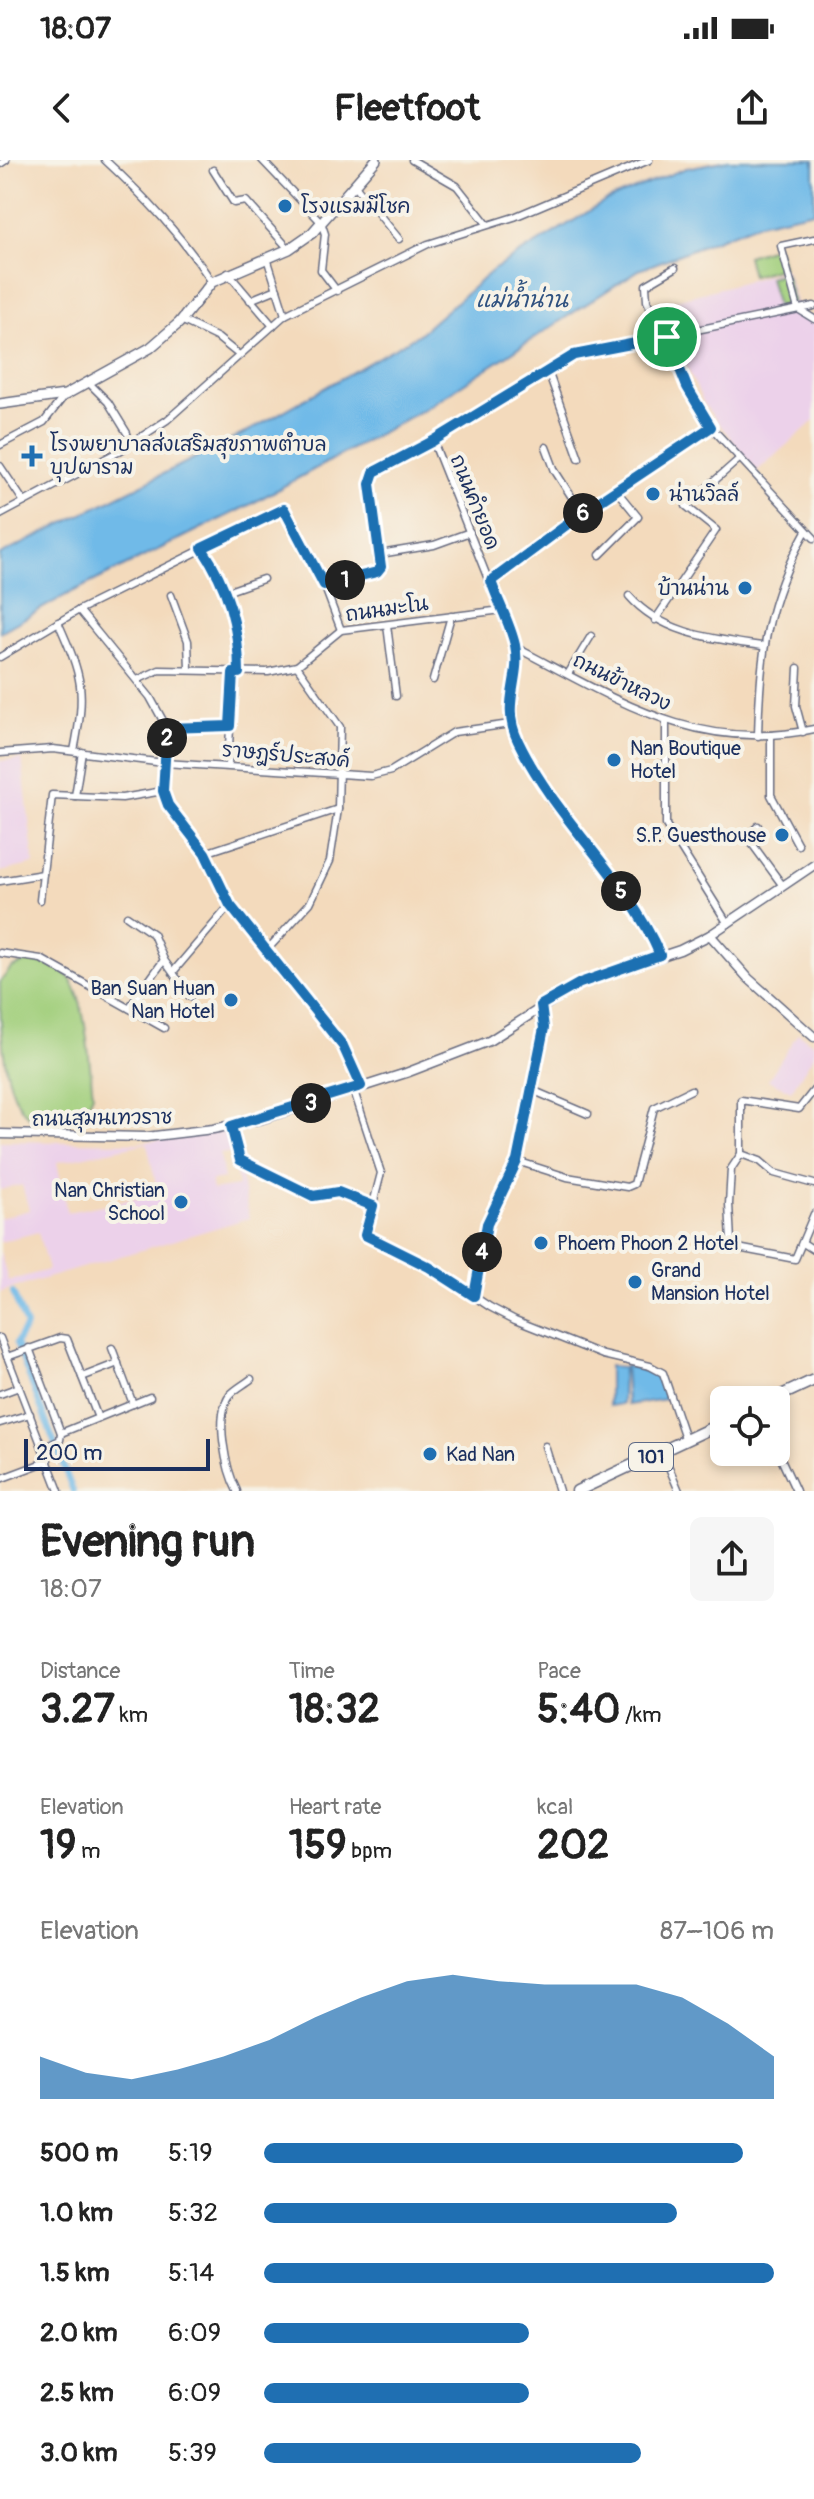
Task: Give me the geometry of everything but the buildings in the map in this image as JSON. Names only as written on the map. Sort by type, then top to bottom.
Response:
[{"type":"main road","points":[[0,404],[65,395],[90,384],[150,348],[181,320],[212,282],[289,249],[321,222],[376,160]]},
{"type":"main road","points":[[790,1391],[814,1380]]},
{"type":"main road","name":"101","points":[[577,1491],[710,1429]]},
{"type":"street","points":[[0,164],[6,160]]},
{"type":"street","points":[[105,160],[160,213],[212,282]]},
{"type":"street","points":[[262,160],[321,222],[325,234],[321,270],[337,291]]},
{"type":"street","points":[[412,160],[457,186],[487,224]]},
{"type":"street","points":[[0,515],[118,452],[167,420],[285,315],[428,244],[573,195],[649,160]]},
{"type":"street","points":[[213,170],[234,203],[246,201],[289,249]]},
{"type":"street","points":[[354,184],[399,239]]},
{"type":"street","points":[[814,239],[781,246],[798,309],[814,319]]},
{"type":"street","points":[[267,258],[285,315]]},
{"type":"street","points":[[675,268],[646,285],[647,301],[667,337],[687,387],[711,427],[738,460],[814,538]]},
{"type":"street","points":[[228,273],[273,326]]},
{"type":"street","points":[[250,300],[277,289]]},
{"type":"street","points":[[470,532],[434,545],[380,554],[370,477],[574,355],[814,306]]},
{"type":"street","points":[[181,320],[218,338],[239,355]]},
{"type":"street","points":[[548,371],[579,458]]},
{"type":"street","points":[[90,384],[108,402],[127,433]]},
{"type":"street","points":[[0,445],[44,422],[65,395]]},
{"type":"street","points":[[491,581],[582,513],[711,427]]},
{"type":"street","name":"ถนนคำยอด","points":[[433,441],[515,647],[510,724]]},
{"type":"street","points":[[546,447],[555,471],[582,513]]},
{"type":"street","points":[[655,620],[716,530],[686,506],[738,460]]},
{"type":"street","points":[[0,466],[24,502]]},
{"type":"street","points":[[600,555],[638,517],[616,490]]},
{"type":"street","points":[[0,657],[79,610],[284,509],[324,585],[341,630]]},
{"type":"street","points":[[758,736],[762,646],[778,589],[806,531]]},
{"type":"street","points":[[202,548],[226,592],[239,637],[228,765]]},
{"type":"street","name":"ถนนมะโน","points":[[324,585],[377,572],[381,567],[380,554]]},
{"type":"street","points":[[226,592],[263,579]]},
{"type":"street","points":[[171,595],[188,641],[189,669]]},
{"type":"street","points":[[629,596],[655,620],[712,638],[762,646]]},
{"type":"street","points":[[79,610],[137,680],[167,728],[163,791],[168,805],[205,853],[230,905],[343,1046],[380,1161],[381,1173],[365,1235],[429,1267],[515,1320],[603,1355],[650,1366],[663,1373],[686,1441]]},
{"type":"street","name":"ถนนมะโน","points":[[297,666],[341,630],[502,610]]},
{"type":"street","points":[[433,680],[451,616]]},
{"type":"street","points":[[58,622],[79,676],[83,701],[75,796]]},
{"type":"street","points":[[387,625],[396,696]]},
{"type":"street","points":[[568,674],[591,636]]},
{"type":"street","name":"ถนนข้าหลวง","points":[[515,647],[666,722],[714,732],[758,736],[814,729]]},
{"type":"street","points":[[137,680],[159,670],[236,673],[297,666],[340,727],[341,776],[330,861],[310,903],[267,950]]},
{"type":"street","points":[[798,668],[796,706],[803,732]]},
{"type":"street","points":[[666,722],[666,825],[728,924]]},
{"type":"street","points":[[510,724],[552,802],[648,926],[660,955]]},
{"type":"street","name":"ราษฎร์ประสงค์","points":[[0,753],[78,751],[164,763],[371,776],[391,771],[454,732],[510,724]]},
{"type":"street","points":[[167,728],[230,726]]},
{"type":"street","points":[[771,736],[771,795],[798,845]]},
{"type":"street","points":[[40,900],[52,795],[122,798],[163,791]]},
{"type":"street","points":[[205,853],[338,809]]},
{"type":"street","points":[[758,826],[750,834],[750,841],[783,886]]},
{"type":"street","name":"ถนนสุมนเทวราช","points":[[0,1132],[146,1137],[231,1126],[459,1055],[489,1041],[541,1005],[580,983],[710,935],[814,865]]},
{"type":"street","points":[[0,881],[43,874]]},
{"type":"street","points":[[173,972],[230,905]]},
{"type":"street","points":[[127,916],[153,934],[164,960],[190,997]]},
{"type":"street","points":[[710,935],[748,978],[814,1037]]},
{"type":"street","points":[[0,953],[41,959],[164,1028]]},
{"type":"street","points":[[129,1008],[164,960]]},
{"type":"street","points":[[474,1296],[487,1224],[517,1161],[544,1028],[541,1005]]},
{"type":"street","points":[[532,1090],[588,1114]]},
{"type":"street","points":[[517,1161],[567,1177],[627,1187],[634,1184],[654,1108],[691,1090]]},
{"type":"street","points":[[814,1090],[799,1109],[741,1100],[741,1154],[731,1169],[731,1241],[738,1248],[795,1259],[814,1214]]},
{"type":"street","points":[[231,1126],[240,1160],[313,1196],[338,1192],[373,1206]]},
{"type":"street","points":[[741,1154],[760,1161],[774,1173],[814,1184]]},
{"type":"street","points":[[803,1243],[814,1250]]},
{"type":"street","points":[[0,1338],[59,1491]]},
{"type":"street","points":[[7,1357],[67,1339],[98,1418]]},
{"type":"street","points":[[29,1348],[60,1436]]},
{"type":"street","points":[[112,1348],[133,1404]]},
{"type":"street","points":[[82,1377],[118,1363]]},
{"type":"street","points":[[237,1491],[224,1462],[226,1412],[231,1395],[251,1379]]},
{"type":"street","points":[[0,1394],[19,1387]]},
{"type":"street","points":[[43,1448],[60,1436],[150,1397]]},
{"type":"street","points":[[0,1423],[30,1414]]},
{"type":"street","points":[[545,1446],[559,1491]]},
{"type":"street","points":[[662,1451],[679,1491]]},
{"type":"street","points":[[0,1479],[48,1461]]},
{"type":"street","points":[[784,1466],[796,1491]]},
{"type":"shaded area","points":[[786,270],[800,315],[814,324],[814,421],[757,471],[705,406],[658,305]]},
{"type":"shaded area","points":[[22,759],[34,864],[0,872],[0,761]]},
{"type":"shaded area","points":[[798,1033],[814,1044],[814,1055],[791,1091],[768,1080]]},
{"type":"shaded area","name":"Nan Christian School","points":[[232,1129],[249,1218],[0,1292],[0,1251],[8,1281],[48,1270],[38,1232],[0,1242],[0,1218],[29,1210],[22,1185],[0,1190],[0,1141],[137,1143]],"holes":[[[147,1143],[158,1194],[67,1212],[57,1162]],[[233,1152],[238,1186],[212,1190],[211,1181],[224,1179],[220,1154]]]},
{"type":"green space","points":[[777,247],[783,267],[752,276],[747,256]]},
{"type":"green space","points":[[785,273],[793,302],[777,307],[769,277]]},
{"type":"green space","points":[[29,961],[53,966],[65,973],[78,996],[86,1030],[93,1094],[79,1114],[57,1124],[38,1122],[24,1112],[7,1072],[0,982],[11,968]]},
{"type":"water","name":"แม่น้ำน่าน","points":[[729,160],[814,160],[814,211],[759,223],[639,270],[426,408],[251,504],[70,593],[0,632],[0,555],[245,433],[419,334],[493,270],[606,201],[686,168]]},
{"type":"water","points":[[609,1366],[623,1367],[622,1404],[609,1406]]},
{"type":"water","points":[[625,1366],[653,1375],[661,1384],[666,1399],[627,1405]]},
{"type":"waterway","points":[[13,1293],[26,1326],[16,1343],[73,1491]]},
{"type":"place","name":"โรงแรมมีโชค","points":[[285,206]]},
{"type":"place","name":"โรงพยาบาลส่งเสริมสุขภาพตำบล บุปผาราม","points":[[32,456]]},
{"type":"place","name":"น่านวิลล์","points":[[653,494]]},
{"type":"place","name":"บ้านน่าน","points":[[745,588]]},
{"type":"place","name":"Nan Boutique Hotel","points":[[614,760]]},
{"type":"place","name":"S.P. Guesthouse","points":[[782,835]]},
{"type":"place","name":"Ban Suan Huan Nan Hotel","points":[[231,1000]]},
{"type":"place","name":"Nan Christian School","points":[[181,1202]]},
{"type":"place","name":"Phoem Phoon 2 Hotel","points":[[541,1243]]},
{"type":"place","name":"Grand Mansion Hotel","points":[[635,1282]]},
{"type":"place","name":"Kad Nan","points":[[430,1454]]},
{"type":"route","points":[[667,337],[687,387],[711,427],[588,509],[491,581],[515,647],[509,706],[510,724],[519,744],[552,802],[648,926],[660,955],[580,983],[541,1005],[544,1028],[517,1161],[511,1179],[490,1214],[474,1296],[429,1267],[365,1235],[373,1206],[338,1192],[313,1196],[240,1160],[231,1126],[262,1119],[361,1086],[343,1046],[230,905],[205,853],[168,805],[163,791],[167,728],[230,726],[233,673],[239,673],[239,637],[234,612],[217,571],[202,548],[277,509],[284,509],[324,585],[377,572],[381,567],[370,484],[374,472],[433,441],[574,355],[667,337]]}]
